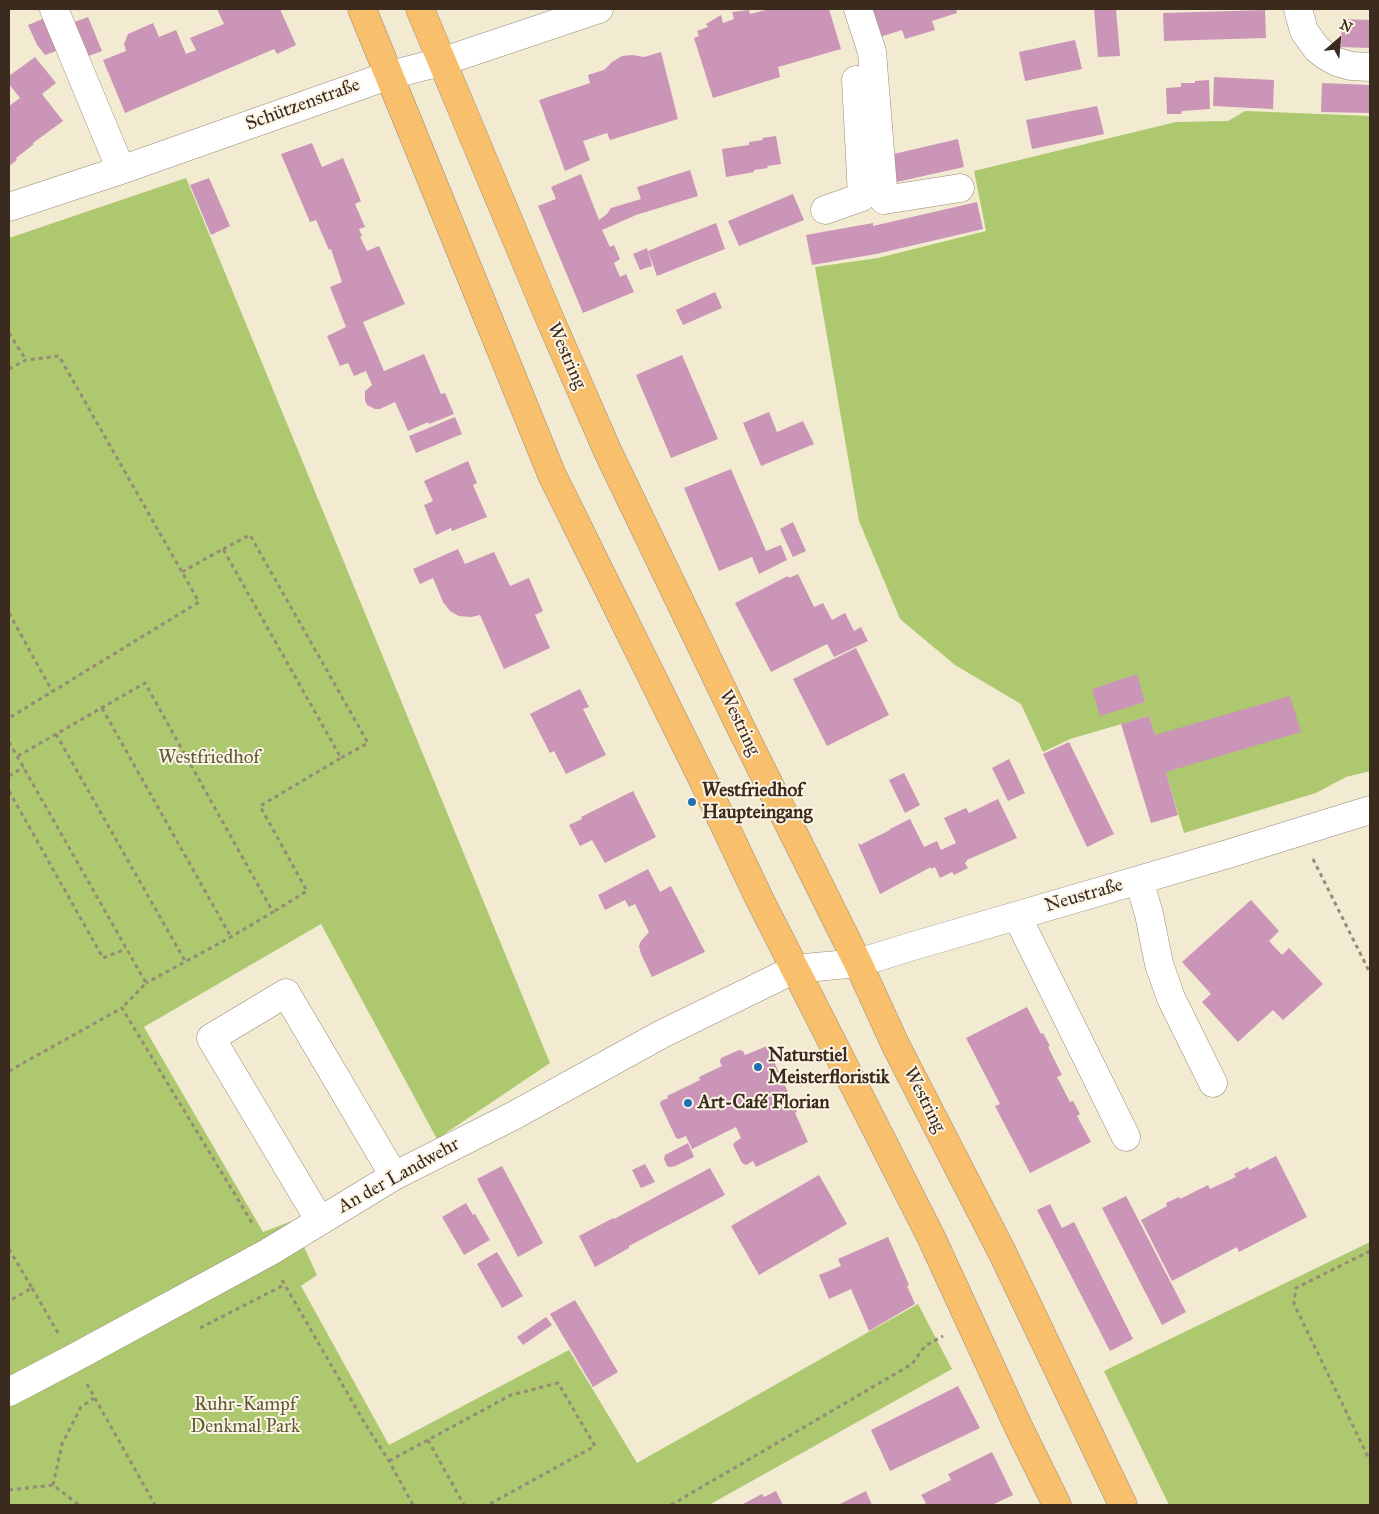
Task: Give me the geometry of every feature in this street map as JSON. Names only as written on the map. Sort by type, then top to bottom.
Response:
[{"type":"main road","points":[[362,9],[552,475],[795,969],[922,1220],[1019,1428],[1058,1505]]},
{"type":"main road","name":"Westring","points":[[420,9],[548,317],[608,452],[737,720],[858,963],[896,1046],[1002,1252],[1123,1505]]},
{"type":"street","points":[[54,9],[121,170]]},
{"type":"street","name":"Schützenstraße","points":[[9,207],[121,170],[390,75],[441,62],[599,9]]},
{"type":"street","points":[[825,210],[862,197],[854,50],[839,9]]},
{"type":"street","points":[[858,9],[872,52],[884,200],[960,188]]},
{"type":"street","points":[[1298,9],[1304,31],[1317,49],[1337,62],[1352,66],[1370,67]]},
{"type":"street","name":"Neustraße","points":[[795,969],[858,963],[1370,810]]},
{"type":"street","points":[[1139,880],[1149,914],[1158,964],[1171,998],[1213,1083]]},
{"type":"street","points":[[1017,916],[1126,1137]]},
{"type":"street","name":"An der Landwehr","points":[[9,1392],[269,1252],[394,1176],[513,1116],[662,1034],[795,969]]},
{"type":"street","points":[[320,1220],[211,1038],[286,993],[394,1176]]},
{"type":"path","points":[[9,333],[26,360]]},
{"type":"path","points":[[9,369],[26,360],[58,356],[199,602],[9,718]]},
{"type":"path","points":[[9,1071],[122,1008],[146,983],[231,937],[307,891],[260,806],[368,743],[250,534],[182,572]]},
{"type":"path","points":[[223,549],[341,758]]},
{"type":"path","points":[[9,612],[52,691]]},
{"type":"path","points":[[18,756],[145,683],[272,912]]},
{"type":"path","points":[[102,708],[231,937]]},
{"type":"path","points":[[56,734],[185,962]]},
{"type":"path","points":[[9,742],[146,983]]},
{"type":"path","points":[[9,776],[24,767]]},
{"type":"path","points":[[9,791],[103,958],[126,949]]},
{"type":"path","points":[[1300,832],[1370,973]]},
{"type":"path","points":[[122,1008],[269,1252],[284,1286],[389,1461],[413,1505]]},
{"type":"path","points":[[9,1250],[155,1505]]},
{"type":"path","points":[[1370,1251],[1296,1288],[1294,1304],[1370,1461]]},
{"type":"path","points":[[9,1301],[32,1288]]},
{"type":"path","points":[[672,1505],[912,1364],[925,1346],[970,1322]]},
{"type":"path","points":[[389,1461],[511,1395],[558,1383],[595,1446],[488,1505]]},
{"type":"path","points":[[54,1485],[62,1444],[81,1407],[94,1398]]},
{"type":"path","points":[[428,1440],[464,1505]]},
{"type":"path","points":[[9,1490],[54,1485],[78,1505]]},
{"type":"green space","points":[[1245,111],[1370,116],[1370,771],[1346,777],[1316,793],[1184,833],[1149,716],[1070,739],[1043,752],[1021,704],[955,665],[900,619],[859,521],[815,267],[878,258],[986,231],[974,171],[1176,122],[1228,121]]},
{"type":"green space","name":"Westfriedhof","points":[[186,178],[550,1063],[437,1139],[321,924],[144,1027],[263,1232],[292,1221],[317,1275],[301,1286],[389,1445],[569,1350],[637,1463],[918,1304],[952,1369],[709,1505],[9,1505],[9,238]]},
{"type":"green space","points":[[1370,1242],[1370,1505],[1169,1505],[1104,1371]]},
{"type":"building","points":[[217,9],[280,9],[296,45],[277,54],[274,49],[125,113],[103,60],[126,51],[124,44],[128,34],[153,23],[159,37],[176,30],[186,54],[196,50],[190,38],[224,24]]},
{"type":"building","points":[[770,9],[829,9],[841,49],[778,67],[780,77],[713,98],[694,38],[699,36],[697,31],[708,27],[706,24],[721,15],[723,23],[734,19],[732,12],[749,10],[750,14]]},
{"type":"building","points":[[868,9],[956,9],[957,13],[932,21],[935,30],[905,39],[902,30],[877,38]]},
{"type":"building","points":[[1094,9],[1116,9],[1120,56],[1098,57]]},
{"type":"building","points":[[1265,10],[1266,38],[1164,41],[1163,13]]},
{"type":"building","points":[[88,17],[102,51],[86,57],[72,23]]},
{"type":"building","points":[[45,18],[59,50],[45,55],[37,45],[28,25]]},
{"type":"building","points":[[1342,19],[1370,20],[1370,48],[1341,47]]},
{"type":"building","points":[[1075,40],[1082,69],[1025,81],[1019,52]]},
{"type":"building","points":[[661,52],[678,119],[610,140],[607,133],[583,141],[590,160],[565,171],[539,100],[590,83],[588,75],[604,70],[622,56],[644,57]]},
{"type":"building","points":[[35,57],[56,83],[42,94],[63,121],[33,143],[9,166],[9,106],[20,98],[9,84],[9,76]]},
{"type":"building","points":[[1214,77],[1274,80],[1273,109],[1213,106]]},
{"type":"building","points":[[1209,80],[1210,109],[1182,111],[1181,114],[1167,114],[1166,88],[1181,87],[1181,83]]},
{"type":"building","points":[[1322,83],[1370,85],[1370,113],[1321,112]]},
{"type":"building","points":[[1097,106],[1104,134],[1032,149],[1026,120]]},
{"type":"building","points":[[776,136],[781,164],[767,166],[768,168],[754,170],[754,172],[726,177],[722,149],[749,145],[749,142]]},
{"type":"building","points":[[958,139],[964,167],[892,183],[885,156]]},
{"type":"building","points":[[312,143],[322,167],[343,158],[361,201],[355,204],[365,227],[359,229],[362,236],[360,237],[367,251],[379,246],[405,304],[363,322],[384,371],[424,354],[441,394],[445,393],[454,414],[429,424],[428,422],[408,431],[395,402],[380,409],[367,405],[365,391],[372,385],[366,371],[354,376],[348,363],[340,366],[327,336],[346,327],[330,287],[342,282],[331,249],[329,250],[316,220],[310,222],[281,154]]},
{"type":"building","points":[[690,170],[698,196],[636,215],[602,230],[610,247],[614,245],[620,259],[614,263],[620,277],[626,274],[634,292],[583,313],[538,206],[556,199],[551,187],[581,174],[599,220],[611,208],[641,199],[637,187]]},
{"type":"building","points":[[209,178],[230,226],[211,235],[190,185]]},
{"type":"building","points":[[793,194],[804,220],[739,246],[728,221]]},
{"type":"building","points":[[977,202],[983,229],[876,254],[812,265],[806,235],[873,223],[873,226]]},
{"type":"building","points":[[716,223],[725,249],[657,276],[648,251]]},
{"type":"building","points":[[647,248],[652,266],[640,270],[633,254]]},
{"type":"building","points":[[715,292],[722,308],[683,325],[676,310]]},
{"type":"building","points":[[682,355],[718,439],[671,458],[636,375]]},
{"type":"building","points":[[769,412],[777,432],[803,421],[814,444],[761,466],[743,423]]},
{"type":"building","points":[[455,417],[462,434],[416,453],[409,436]]},
{"type":"building","points":[[468,461],[477,483],[473,485],[487,517],[452,531],[451,528],[436,535],[424,505],[433,501],[424,481]]},
{"type":"building","points":[[731,469],[766,551],[781,545],[787,560],[759,574],[752,557],[719,571],[684,488]]},
{"type":"building","points":[[793,522],[806,551],[793,557],[780,529]]},
{"type":"building","points":[[458,549],[465,564],[494,552],[510,586],[529,578],[543,611],[535,615],[550,648],[504,669],[480,615],[471,617],[459,616],[450,611],[443,602],[433,578],[420,584],[413,569]]},
{"type":"building","points":[[798,574],[814,607],[823,603],[832,620],[845,613],[854,631],[861,627],[868,641],[834,657],[827,644],[771,672],[735,603],[788,576],[789,578]]},
{"type":"building","points":[[856,648],[889,715],[827,746],[793,679]]},
{"type":"building","points":[[1137,674],[1145,702],[1100,716],[1092,689]]},
{"type":"building","points":[[580,689],[589,707],[583,709],[606,755],[566,774],[554,751],[550,753],[530,714]]},
{"type":"building","points":[[1290,696],[1301,732],[1166,772],[1178,815],[1151,823],[1121,724],[1149,716],[1155,735]]},
{"type":"building","points":[[1069,742],[1114,834],[1087,847],[1043,754]]},
{"type":"building","points":[[1009,759],[1025,793],[1008,801],[992,768]]},
{"type":"building","points":[[904,773],[920,805],[905,813],[889,780]]},
{"type":"building","points":[[633,791],[656,837],[605,863],[592,840],[580,846],[569,825]]},
{"type":"building","points":[[998,799],[1017,838],[967,860],[965,863],[968,868],[954,875],[952,872],[940,878],[935,867],[931,869],[931,867],[880,894],[859,843],[860,845],[910,819],[924,847],[937,841],[941,850],[956,843],[944,818],[966,808],[969,813]]},
{"type":"building","points":[[648,869],[660,892],[671,886],[705,952],[652,977],[639,946],[649,932],[635,904],[629,907],[625,900],[605,910],[598,895]]},
{"type":"building","points":[[1251,900],[1279,931],[1269,941],[1282,955],[1289,948],[1323,984],[1283,1020],[1273,1010],[1238,1042],[1202,1002],[1211,994],[1182,962]]},
{"type":"building","points":[[1027,1007],[1041,1034],[1043,1033],[1050,1046],[1048,1047],[1062,1075],[1057,1077],[1070,1102],[1073,1101],[1080,1114],[1077,1116],[1091,1142],[1030,1173],[995,1106],[1000,1104],[966,1038]]},
{"type":"building","points":[[767,1046],[797,1112],[795,1113],[808,1142],[756,1167],[753,1161],[746,1165],[742,1163],[733,1145],[741,1138],[736,1127],[692,1149],[686,1136],[679,1139],[676,1138],[660,1104],[661,1101],[668,1098],[667,1096],[700,1080],[699,1077],[722,1066],[721,1058],[739,1050],[743,1051],[745,1055]]},
{"type":"building","points":[[688,1143],[694,1157],[675,1166],[667,1166],[664,1159],[665,1155]]},
{"type":"building","points":[[1276,1156],[1307,1217],[1239,1252],[1237,1247],[1172,1281],[1141,1220],[1167,1206],[1166,1203],[1179,1197],[1180,1199],[1208,1185],[1210,1189],[1236,1177],[1234,1174],[1248,1167],[1249,1170]]},
{"type":"building","points":[[645,1164],[655,1182],[641,1188],[632,1170]]},
{"type":"building","points":[[502,1166],[543,1243],[518,1257],[477,1179]]},
{"type":"building","points":[[710,1168],[725,1195],[629,1246],[629,1248],[595,1267],[579,1236]]},
{"type":"building","points":[[819,1175],[847,1224],[759,1275],[731,1226]]},
{"type":"building","points":[[1126,1196],[1186,1312],[1162,1325],[1102,1208]]},
{"type":"building","points":[[466,1203],[473,1215],[475,1214],[490,1240],[464,1255],[442,1217]]},
{"type":"building","points":[[1050,1204],[1062,1228],[1074,1222],[1133,1339],[1110,1351],[1037,1210]]},
{"type":"building","points":[[888,1237],[909,1285],[907,1286],[915,1304],[869,1331],[851,1289],[829,1299],[819,1275],[841,1266],[838,1259]]},
{"type":"building","points":[[497,1252],[523,1296],[502,1308],[477,1264]]},
{"type":"building","points":[[575,1300],[618,1372],[593,1387],[550,1314]]},
{"type":"building","points":[[546,1317],[552,1325],[523,1345],[517,1337]]},
{"type":"building","points":[[958,1386],[980,1428],[890,1471],[871,1430]]},
{"type":"building","points":[[992,1452],[1013,1495],[992,1505],[922,1505],[926,1503],[921,1495],[951,1480],[948,1474]]},
{"type":"building","points":[[776,1491],[783,1505],[741,1505],[762,1494],[764,1497]]},
{"type":"building","points":[[866,1491],[872,1505],[840,1504]]},
{"type":"place","name":"Westfriedhof Haupteingang","points":[[692,802]]},
{"type":"place","name":"Naturstiel Meisterfloristik","points":[[758,1067]]},
{"type":"place","name":"Art-Café Florian","points":[[688,1103]]},
{"type":"park label","name":"Ruhr-Kampf Denkmal Park","points":[[245,1416]]}]
